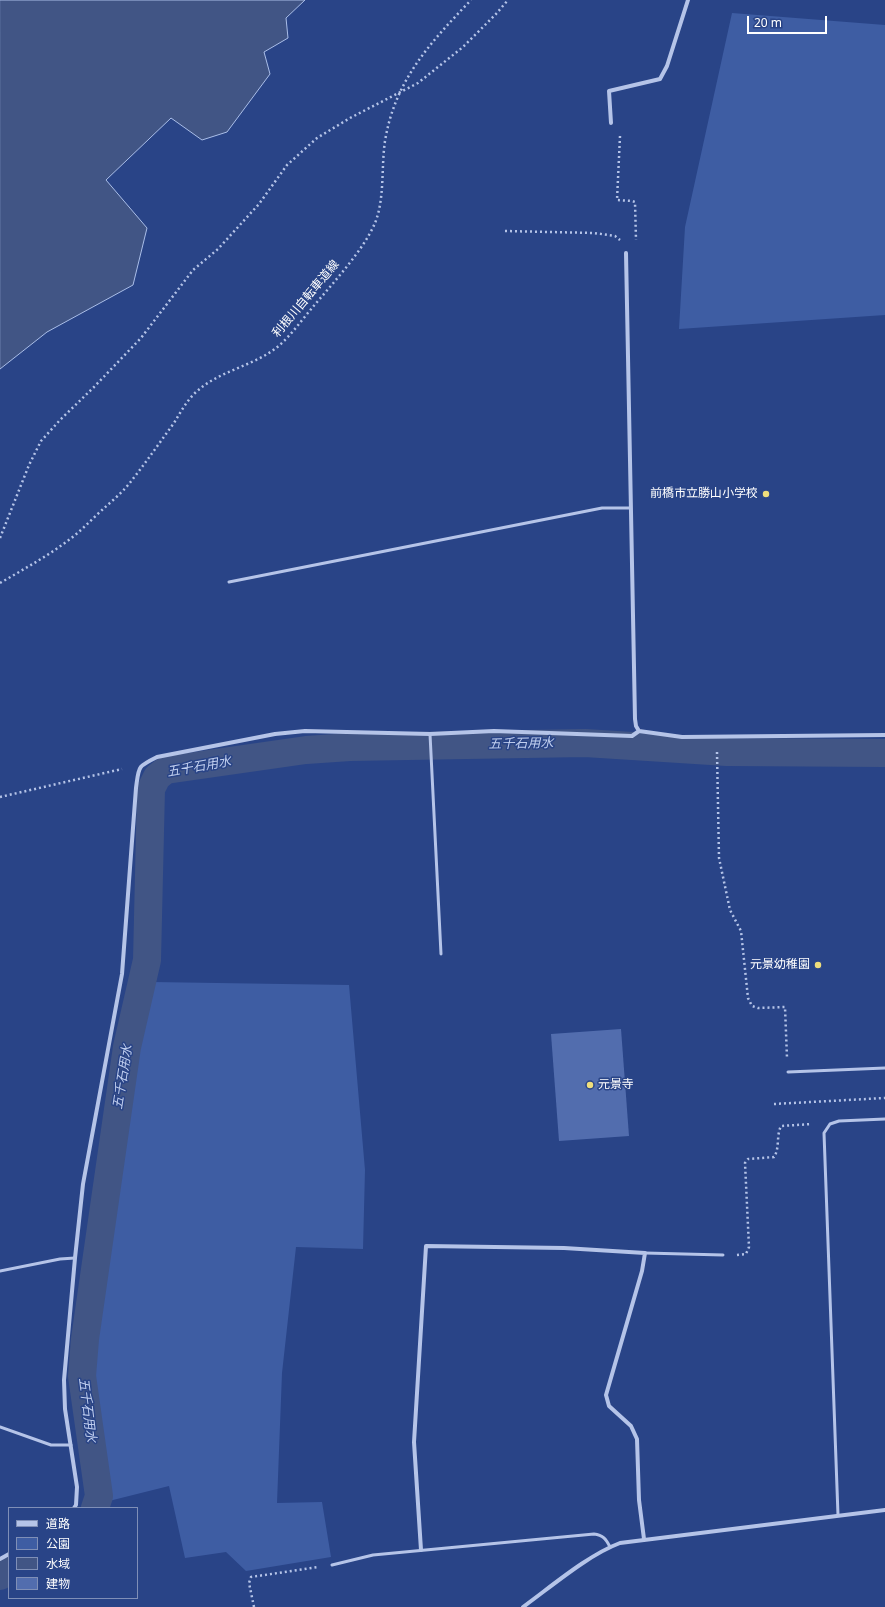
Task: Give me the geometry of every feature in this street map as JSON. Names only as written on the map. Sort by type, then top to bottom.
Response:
[{"type":"street","points":[[611,122],[609,91],[660,79],[667,66],[688,0]]},
{"type":"street","points":[[626,253],[635,719],[636,726],[639,731]]},
{"type":"street","points":[[75,1507],[77,1487],[65,1409],[64,1380],[75,1258],[83,1184],[122,974],[136,788],[139,768],[144,763],[157,757],[275,734],[305,731],[430,734],[494,731],[632,736],[639,731],[682,737],[885,735]]},
{"type":"street","points":[[421,1550],[414,1442],[426,1246],[564,1248],[645,1253],[642,1271],[606,1395],[608,1406],[631,1426],[636,1439],[639,1500],[644,1539]]},
{"type":"street","points":[[523,1607],[593,1557],[610,1546],[620,1543],[885,1510]]},
{"type":"lane","points":[[228,582],[602,508],[630,508]]},
{"type":"lane","points":[[430,734],[441,954]]},
{"type":"lane","points":[[788,1072],[885,1068]]},
{"type":"lane","points":[[838,1515],[824,1133],[826,1127],[839,1121],[885,1119]]},
{"type":"lane","points":[[645,1253],[723,1255]]},
{"type":"lane","points":[[0,1271],[60,1259],[75,1258]]},
{"type":"lane","points":[[0,1427],[51,1445],[71,1445]]},
{"type":"lane","points":[[332,1565],[373,1555],[594,1534],[601,1535],[606,1539],[610,1546]]},
{"type":"path","name":"利根川自転車道線","points":[[0,583],[46,556],[71,539],[130,482],[152,455],[192,396],[206,383],[273,351],[287,338],[344,270],[359,250],[375,223],[380,206],[385,141],[390,117],[399,93],[412,68],[427,48],[471,0]]},
{"type":"path","points":[[0,538],[29,465],[41,441],[141,338],[193,270],[218,249],[259,204],[287,165],[317,138],[350,118],[418,83],[463,47],[508,0]]},
{"type":"path","points":[[505,231],[594,233],[615,236],[622,242],[626,253],[636,242],[635,202],[617,200],[620,132],[611,122]]},
{"type":"path","points":[[718,761],[719,858],[730,910],[741,931],[748,998],[752,1006],[758,1008],[785,1007],[788,1072]]},
{"type":"path","points":[[0,797],[127,768],[139,768]]},
{"type":"path","points":[[774,1104],[885,1098]]},
{"type":"path","points":[[723,1255],[746,1254],[749,1247],[745,1163],[748,1159],[774,1157],[777,1153],[779,1131],[781,1126],[811,1124],[826,1127]]},
{"type":"path","points":[[254,1607],[249,1583],[251,1577],[332,1565]]},
{"type":"green space","points":[[732,13],[885,25],[885,315],[679,329],[685,227]]},
{"type":"green space","points":[[152,982],[349,985],[365,1170],[363,1249],[296,1247],[282,1373],[277,1503],[322,1502],[331,1557],[246,1571],[226,1552],[185,1558],[169,1486],[105,1502],[88,1375],[138,1031]]},
{"type":"water","points":[[0,0],[305,0],[286,18],[288,38],[264,52],[270,74],[227,132],[202,140],[171,118],[106,180],[147,228],[133,285],[47,332],[0,369]]},
{"type":"building","name":"元景寺","points":[[621,1029],[629,1136],[559,1141],[551,1034]]},
{"type":"waterway","name":"五千石用水","points":[[95,1507],[99,1496],[82,1376],[85,1339],[127,1047],[147,960],[151,789],[157,777],[166,770],[306,750],[350,747],[585,743],[727,752],[885,753]]},
{"type":"waterway","name":"五千石用水","points":[[0,1576],[8,1572]]},
{"type":"place","name":"前橋市立勝山小学校","points":[[766,494]]},
{"type":"place","name":"元景幼稚園","points":[[818,965]]},
{"type":"place","name":"元景寺","points":[[590,1085]]}]
